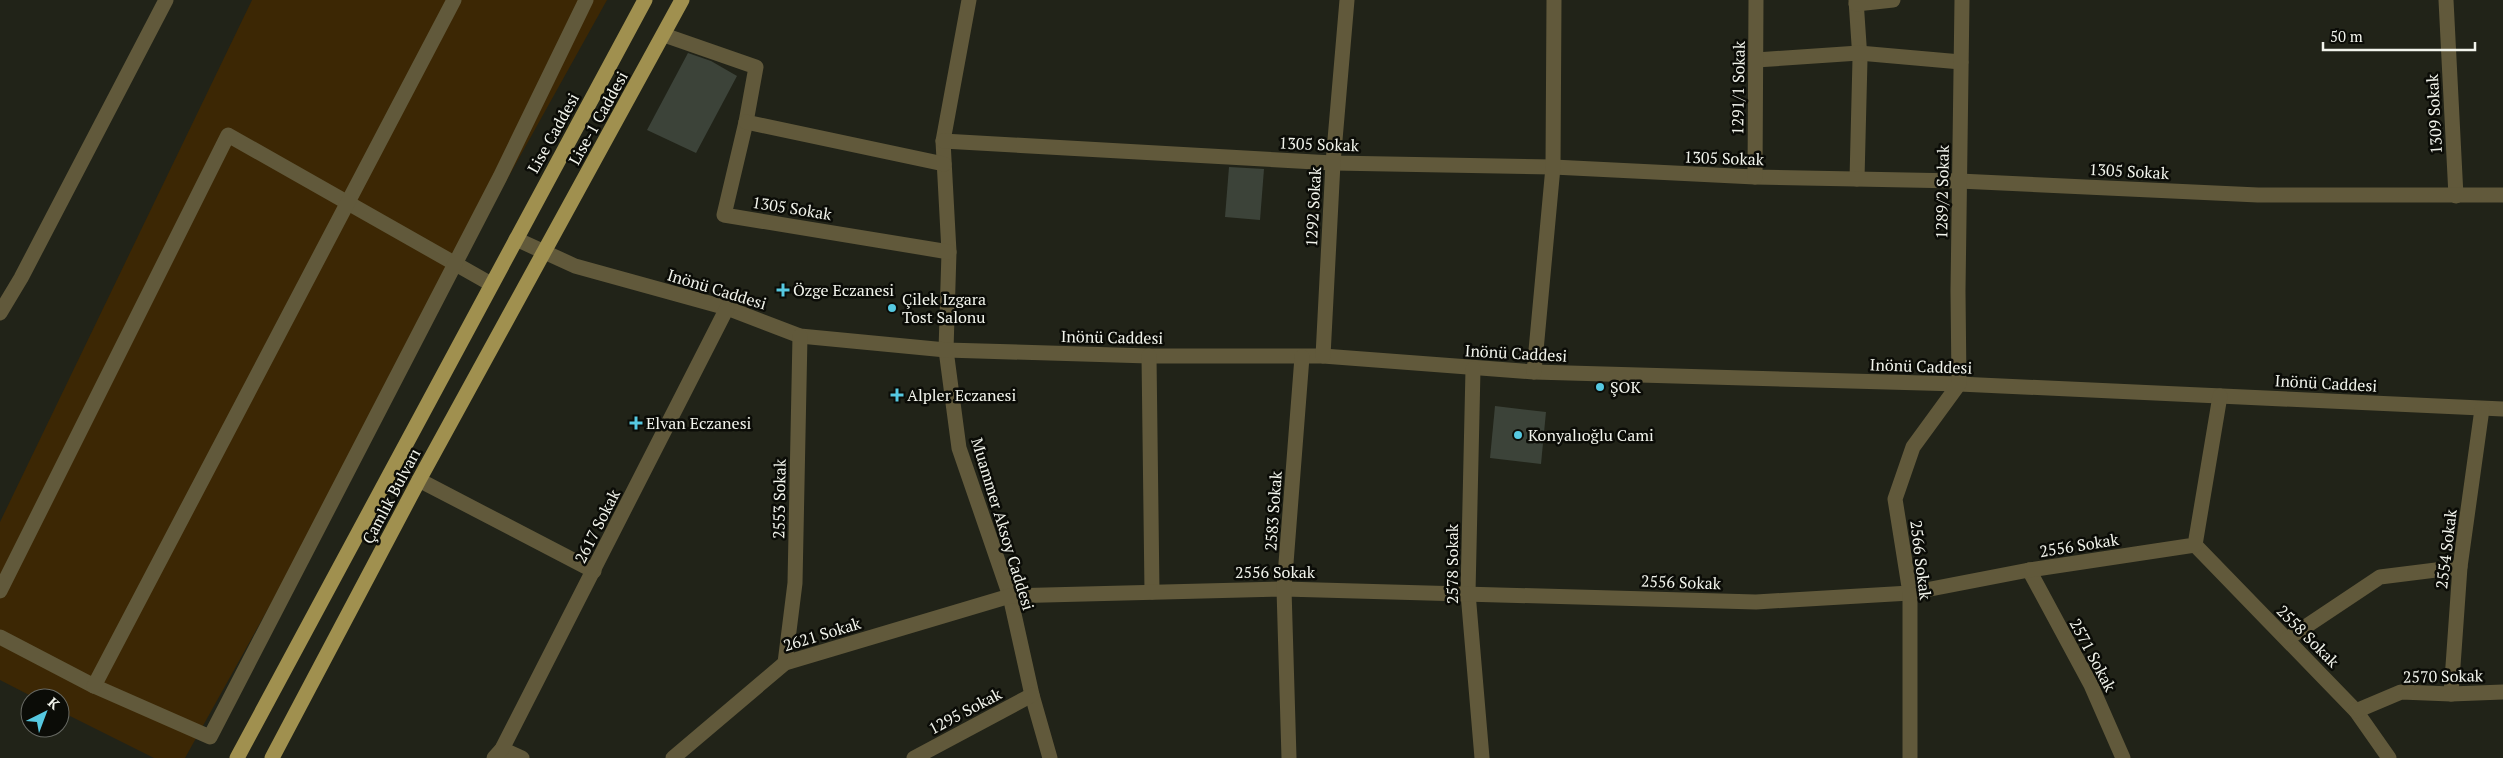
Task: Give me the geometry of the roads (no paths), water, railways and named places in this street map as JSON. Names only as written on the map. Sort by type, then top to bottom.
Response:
[{"type":"main road","name":"Lise Caddesi","points":[[491,284],[646,0]]},
{"type":"main road","name":"Lise-1 Caddesi","points":[[543,252],[682,0]]},
{"type":"main road","name":"Çamlık Bulvarı","points":[[272,758],[419,480],[543,252]]},
{"type":"main road","name":"Çamlık Bulvarı","points":[[237,758],[491,284]]},
{"type":"street","points":[[0,313],[22,278],[166,0]]},
{"type":"street","points":[[94,686],[454,0]]},
{"type":"street","points":[[0,637],[94,686],[210,737],[500,177],[586,0]]},
{"type":"street","name":"Muammer Aksoy Caddesi","points":[[969,0],[944,142],[949,252],[946,350],[959,448],[1010,596],[1032,695],[1050,758]]},
{"type":"street","name":"1292 Sokak","points":[[1323,356],[1332,163],[1347,0]]},
{"type":"street","points":[[1534,372],[1553,167],[1554,0]]},
{"type":"street","name":"1291/1 Sokak","points":[[1754,177],[1756,0]]},
{"type":"street","points":[[1856,179],[1859,53],[1856,2],[1893,0]]},
{"type":"street","name":"1289/2 Sokak","points":[[1959,384],[1959,181],[1962,0]]},
{"type":"street","name":"1309 Sokak","points":[[2446,0],[2456,196]]},
{"type":"street","name":"1305 Sokak","points":[[664,35],[756,67],[746,122],[724,215],[949,252]]},
{"type":"street","points":[[1756,60],[1859,53],[1961,62]]},
{"type":"street","points":[[746,122],[944,164]]},
{"type":"street","points":[[0,591],[228,136],[491,284]]},
{"type":"street","name":"1305 Sokak","points":[[944,142],[1332,163],[1553,167],[1754,177],[1959,181],[2258,195],[2503,195]]},
{"type":"street","name":"Inönü Caddesi","points":[[516,239],[575,266],[727,308],[800,336],[946,350],[1149,356],[1323,356],[1473,369],[1534,372],[1959,384],[2503,409]]},
{"type":"street","name":"2617 Sokak","points":[[498,754],[594,571],[727,308]]},
{"type":"street","name":"2553 Sokak","points":[[785,663],[794,583],[800,336]]},
{"type":"street","points":[[1149,356],[1152,592]]},
{"type":"street","name":"2583 Sokak","points":[[1289,758],[1284,589],[1302,357]]},
{"type":"street","name":"2578 Sokak","points":[[1473,369],[1468,593],[1482,758]]},
{"type":"street","name":"2566 Sokak","points":[[1910,758],[1910,593],[1895,499],[1913,447],[1959,384]]},
{"type":"street","points":[[2194,545],[2220,396]]},
{"type":"street","name":"2554 Sokak","points":[[2451,694],[2460,567],[2482,409]]},
{"type":"street","points":[[419,480],[594,571]]},
{"type":"street","name":"2556 Sokak","points":[[1010,596],[1284,589],[1756,602],[1910,593],[2028,570],[2194,545]]},
{"type":"street","name":"2558 Sokak","points":[[2194,545],[2288,639],[2356,711],[2389,758]]},
{"type":"street","points":[[2288,639],[2380,577],[2460,567]]},
{"type":"street","name":"2571 Sokak","points":[[2028,570],[2091,685],[2123,758]]},
{"type":"street","name":"2621 Sokak","points":[[673,758],[785,663],[1010,596]]},
{"type":"street","name":"2570 Sokak","points":[[2356,711],[2401,692],[2451,694],[2503,692]]},
{"type":"street","name":"1295 Sokak","points":[[914,758],[1032,695]]},
{"type":"street","points":[[498,754],[522,758]]},
{"type":"place","name":"Özge Eczanesi","points":[[783,290]]},
{"type":"place","name":"Çilek Izgara Tost Salonu","points":[[892,308]]},
{"type":"place","name":"ŞOK","points":[[1600,387]]},
{"type":"place","name":"Alpler Eczanesi","points":[[897,395]]},
{"type":"place","name":"Elvan Eczanesi","points":[[636,423]]},
{"type":"place","name":"Konyalıoğlu Cami","points":[[1518,435]]}]
